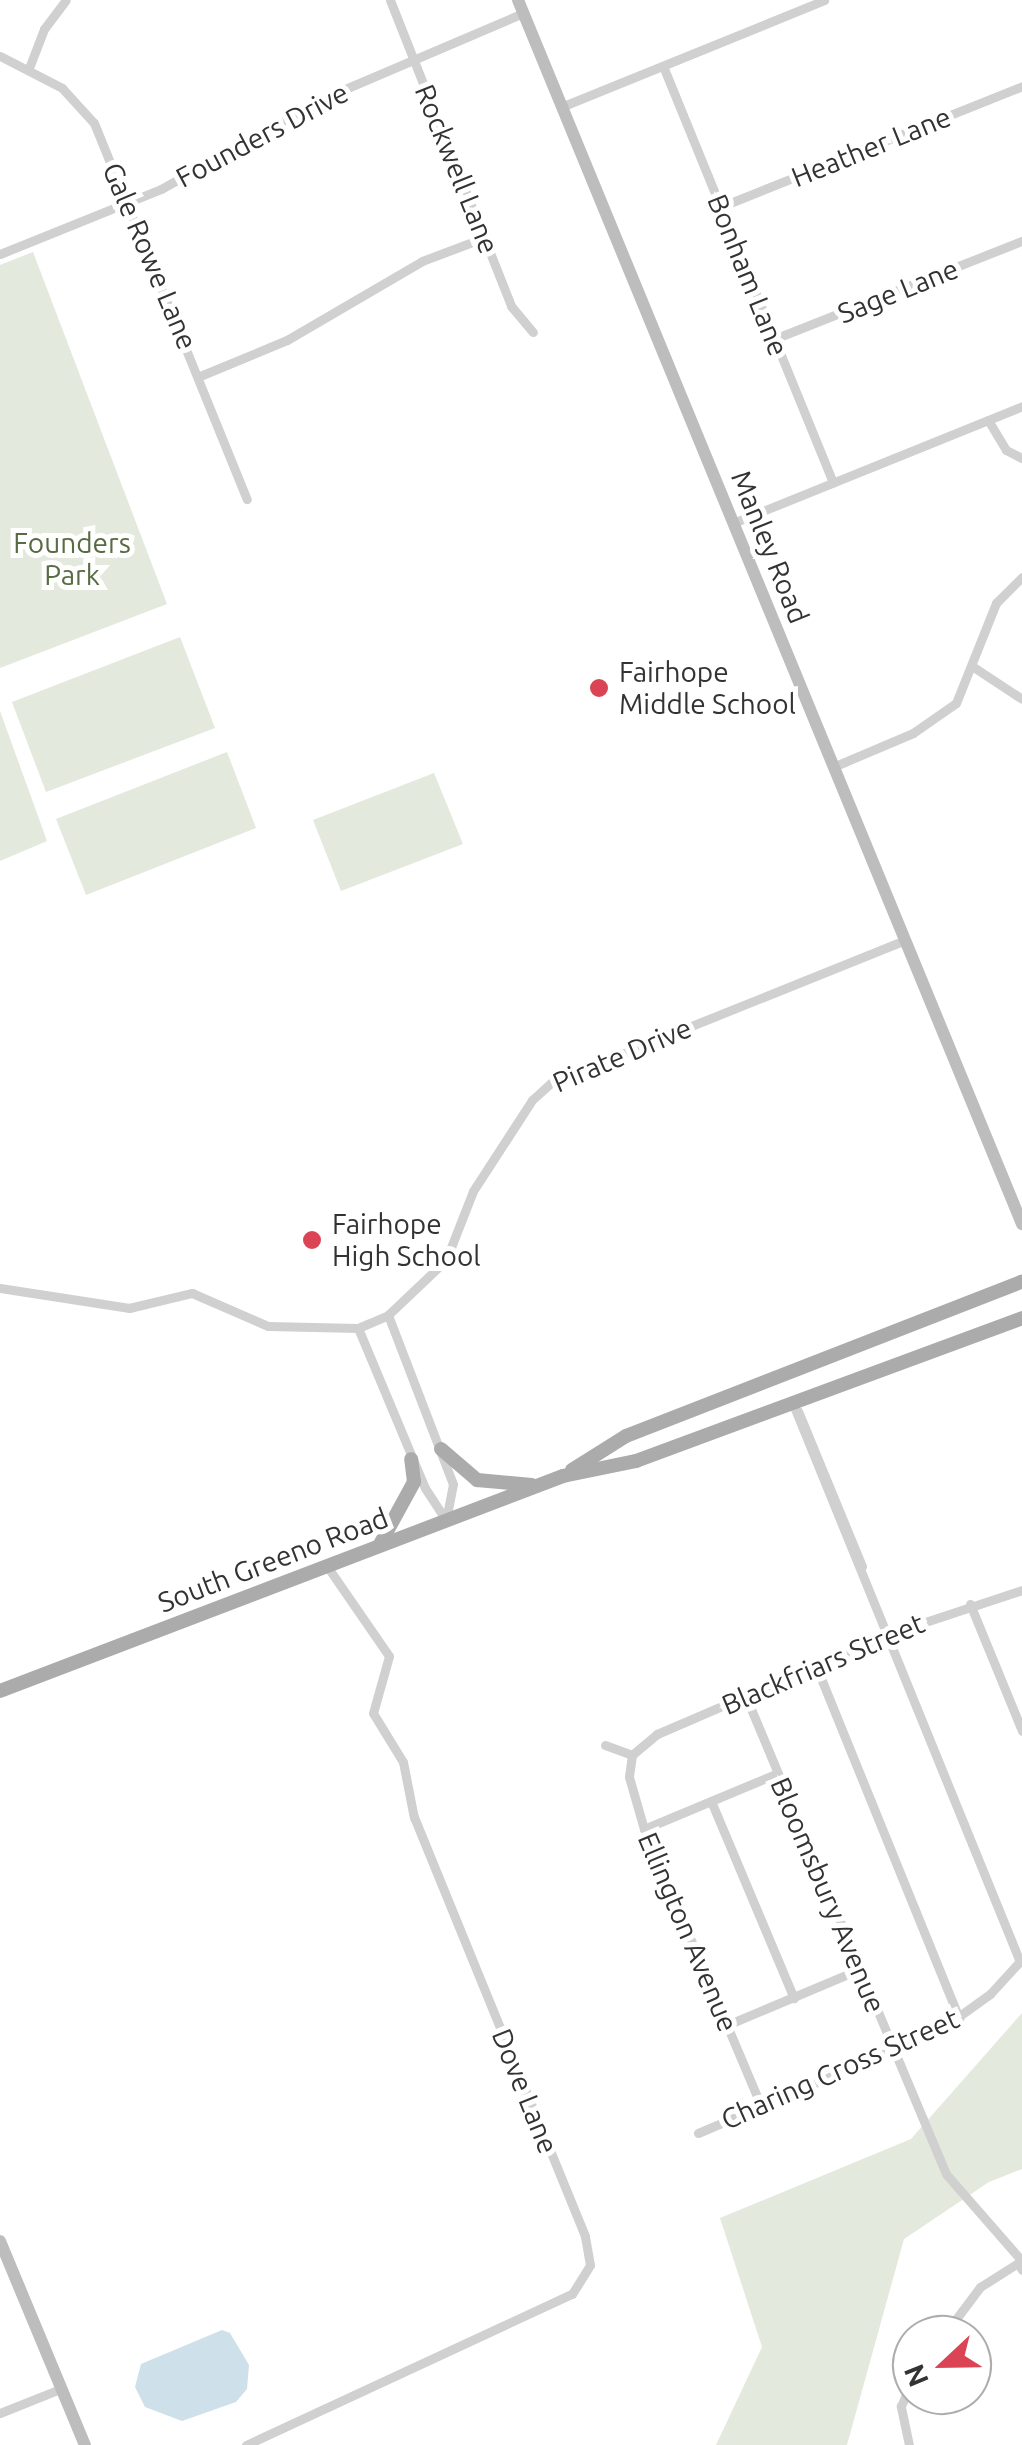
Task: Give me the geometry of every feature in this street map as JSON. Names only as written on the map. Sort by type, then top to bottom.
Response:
[{"type":"main road","name":"South Greeno Road","points":[[563,1476],[626,1436],[1022,1282]]},
{"type":"main road","name":"South Greeno Road","points":[[0,1691],[563,1476],[636,1461],[1022,1318]]},
{"type":"main road","points":[[441,1449],[477,1480],[538,1486]]},
{"type":"main road","points":[[379,1546],[414,1482],[412,1459]]},
{"type":"street","points":[[29,68],[66,0]]},
{"type":"street","name":"Rockwell Lane","points":[[390,0],[511,306],[533,332]]},
{"type":"street","points":[[561,107],[824,0]]},
{"type":"street","name":"Founders Drive","points":[[0,254],[128,203],[520,7]]},
{"type":"street","name":"Manley Road","points":[[520,7],[1022,1224]]},
{"type":"street","name":"Gale Rowe Lane","points":[[0,56],[62,88],[94,122],[247,499]]},
{"type":"street","name":"Bonham Lane","points":[[663,66],[832,483]]},
{"type":"street","name":"Heather Lane","points":[[720,207],[1022,86]]},
{"type":"street","points":[[200,376],[287,340],[422,261],[486,237]]},
{"type":"street","name":"Sage Lane","points":[[774,339],[1022,241]]},
{"type":"street","points":[[733,523],[1022,406]]},
{"type":"street","points":[[988,420],[1006,450],[1022,458]]},
{"type":"street","points":[[833,766],[936,720],[964,694],[976,668],[990,614],[1022,577]]},
{"type":"street","points":[[976,668],[1022,699]]},
{"type":"street","name":"Pirate Drive","points":[[0,1288],[129,1308],[192,1293],[218,1299],[268,1326],[358,1328],[388,1315],[446,1260],[473,1192],[532,1100],[552,1082],[905,940]]},
{"type":"street","points":[[388,1315],[453,1484],[446,1520]]},
{"type":"street","points":[[358,1328],[412,1459],[446,1520]]},
{"type":"street","points":[[793,1404],[808,1426],[1021,1961]]},
{"type":"street","name":"Dove Lane","points":[[246,2445],[572,2294],[590,2265],[585,2236],[419,1832],[402,1762],[374,1713],[389,1656],[326,1566]]},
{"type":"street","name":"Blackfriars Street","points":[[632,1755],[657,1734],[889,1634],[970,1604],[1022,1590]]},
{"type":"street","points":[[970,1604],[1022,1731]]},
{"type":"street","points":[[816,1666],[959,2019]]},
{"type":"street","name":"Bloomsbury Avenue","points":[[746,1696],[946,2174],[1020,2265]]},
{"type":"street","points":[[605,1746],[632,1755]]},
{"type":"street","name":"Ellington Avenue","points":[[632,1755],[629,1777],[644,1828],[762,2106]]},
{"type":"street","points":[[644,1828],[778,1773]]},
{"type":"street","points":[[711,1801],[794,1998]]},
{"type":"street","name":"Charing Cross Street","points":[[698,2133],[959,2019],[1021,1961]]},
{"type":"street","points":[[728,2026],[860,1970]]},
{"type":"street","points":[[0,2241],[85,2445]]},
{"type":"street","points":[[959,2315],[980,2287],[1020,2265]]},
{"type":"street","points":[[0,2413],[60,2389]]},
{"type":"street","points":[[902,2415],[909,2445]]},
{"type":"green space","name":"Founders Park","points":[[33,252],[167,604],[0,668],[0,265]]},
{"type":"green space","points":[[180,637],[215,728],[46,792],[12,702]]},
{"type":"green space","points":[[0,711],[47,841],[0,861]]},
{"type":"green space","points":[[227,752],[256,828],[86,895],[56,819]]},
{"type":"green space","points":[[434,773],[463,844],[341,891],[313,820]]},
{"type":"green space","points":[[1022,2013],[1022,2169],[989,2182],[904,2239],[847,2445],[716,2445],[762,2347],[720,2218],[911,2139]]},
{"type":"water","points":[[222,2330],[230,2333],[249,2365],[247,2389],[236,2402],[182,2421],[145,2407],[135,2387],[141,2364]]},
{"type":"place","name":"Fairhope Middle School","points":[[599,688]]},
{"type":"place","name":"Fairhope High School","points":[[312,1240]]}]
